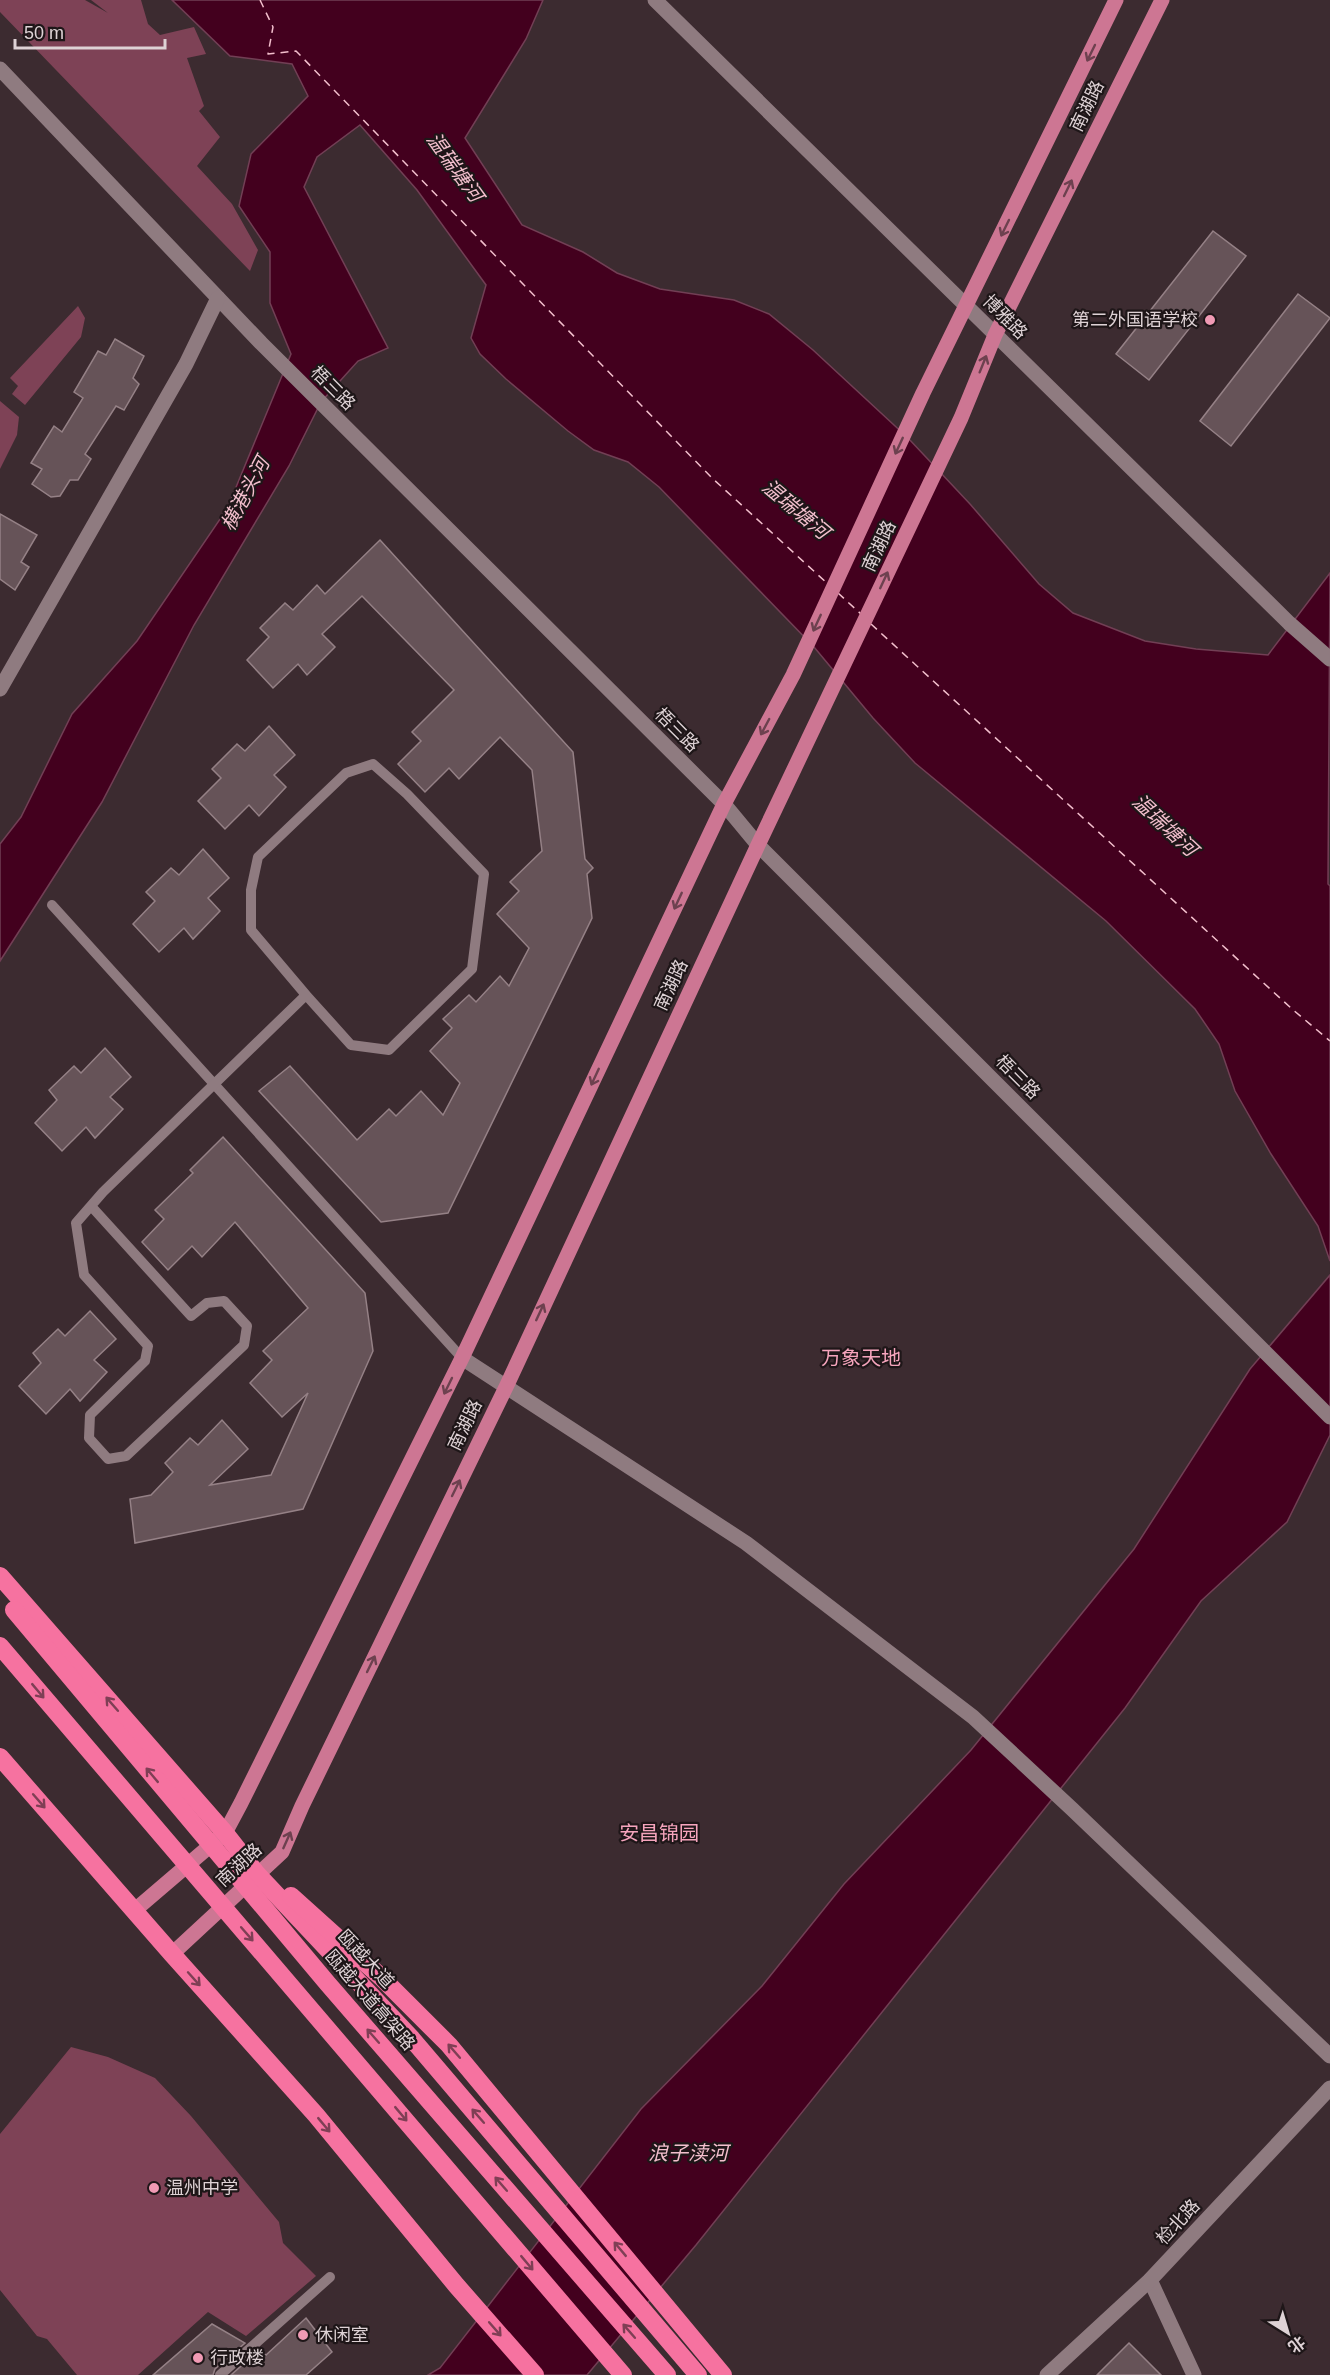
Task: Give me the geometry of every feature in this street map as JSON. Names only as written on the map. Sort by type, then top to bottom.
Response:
[{"type":"highway","name":"瓯越大道","points":[[0,1576],[225,1833],[257,1874],[412,2039],[698,2375]]},
{"type":"highway","name":"瓯越大道高架路","points":[[0,1593],[328,1984],[667,2375]]},
{"type":"highway","points":[[0,1646],[623,2375]]},
{"type":"highway","points":[[0,1757],[316,2115],[456,2285],[535,2375]]},
{"type":"highway","points":[[176,1803],[301,1904],[381,1977],[449,2044],[723,2375]]},
{"type":"main road","name":"南湖路","points":[[135,1910],[225,1833],[462,1358],[724,804],[793,675],[923,393],[1116,0]]},
{"type":"main road","name":"南湖路","points":[[172,1954],[282,1852],[302,1806],[507,1385],[758,845],[961,418],[995,335],[1162,0]]},
{"type":"street","name":"博雅路","points":[[655,0],[995,335],[1290,623],[1330,659]]},
{"type":"street","name":"梧三路","points":[[0,69],[261,343],[724,804],[758,845],[1330,1417]]},
{"type":"street","points":[[2,679],[186,364],[218,298]]},
{"type":"street","points":[[462,1358],[507,1385],[746,1543],[973,1717],[1330,2056]]},
{"type":"street","name":"检北路","points":[[1047,2375],[1150,2280],[1330,2088]]},
{"type":"street","points":[[1150,2280],[1194,2375]]},
{"type":"lane","points":[[373,764],[407,794],[484,874],[472,969],[389,1050],[351,1045],[306,995],[251,930],[251,890],[258,857],[345,773],[373,764]]},
{"type":"lane","points":[[52,905],[462,1358]]},
{"type":"lane","points":[[91,1206],[191,1316],[207,1303],[224,1301],[247,1326],[244,1345],[126,1456],[108,1459],[89,1438],[90,1416],[145,1361],[148,1346],[84,1275],[76,1223],[91,1206],[214,1084],[306,995]]},
{"type":"lane","points":[[220,2375],[330,2277]]},
{"type":"shaded area","points":[[0,0],[85,0],[108,13],[91,0],[141,0],[148,24],[160,35],[194,27],[206,54],[187,58],[204,106],[199,111],[220,137],[197,166],[232,204],[258,250],[250,271],[0,12]]},
{"type":"shaded area","points":[[78,306],[85,318],[81,337],[25,405],[12,394],[18,386],[10,378]]},
{"type":"shaded area","points":[[0,401],[19,417],[17,435],[0,469]]},
{"type":"shaded area","points":[[71,2047],[108,2057],[155,2078],[191,2116],[279,2222],[283,2243],[316,2276],[246,2336],[208,2312],[138,2375],[77,2375],[47,2339],[37,2336],[0,2290],[0,2134]]},
{"type":"water","points":[[172,0],[543,0],[526,39],[465,138],[522,225],[583,252],[617,273],[660,289],[734,300],[769,314],[813,350],[908,438],[970,504],[1039,584],[1073,613],[1145,641],[1196,649],[1268,655],[1330,573],[1328,884],[1330,886],[1330,1261],[1318,1226],[1271,1154],[1235,1091],[1219,1044],[1195,1009],[1106,921],[915,763],[873,718],[814,647],[659,487],[628,462],[594,450],[568,431],[480,354],[471,338],[486,285],[417,190],[360,125],[317,157],[304,187],[388,348],[358,361],[321,402],[289,466],[194,625],[102,802],[0,961],[0,844],[21,817],[72,714],[137,641],[227,509],[291,354],[270,303],[270,252],[239,206],[251,154],[308,96],[292,64],[230,56]]},
{"type":"water","name":"浪子渎河","points":[[1330,1275],[1330,1435],[1287,1522],[1201,1601],[1125,1708],[696,2245],[587,2375],[428,2375],[440,2368],[641,2109],[762,1986],[844,1884],[971,1750],[1134,1549],[1250,1369]]},
{"type":"building","points":[[1213,231],[1246,256],[1149,380],[1116,354]]},
{"type":"building","points":[[1298,294],[1330,318],[1231,446],[1200,421]]},
{"type":"building","points":[[115,339],[144,356],[133,378],[139,384],[124,410],[116,406],[85,454],[91,459],[78,480],[70,480],[60,496],[51,497],[32,484],[42,469],[31,463],[54,426],[62,432],[83,398],[74,392],[98,351],[106,355]]},
{"type":"building","points":[[0,514],[37,535],[21,562],[29,567],[15,590],[0,579]]},
{"type":"building","points":[[380,540],[573,752],[585,859],[593,868],[587,874],[592,918],[448,1213],[381,1222],[259,1091],[290,1066],[357,1140],[389,1109],[396,1116],[421,1091],[443,1115],[460,1083],[430,1051],[452,1028],[443,1019],[469,995],[476,1002],[500,976],[509,986],[529,948],[497,914],[519,891],[510,882],[542,851],[532,770],[500,737],[459,779],[449,768],[425,792],[398,764],[421,741],[412,732],[454,690],[362,596],[322,634],[335,647],[307,675],[298,664],[273,688],[247,660],[269,637],[260,628],[285,603],[293,610],[317,585],[325,594]]},
{"type":"building","points":[[269,726],[295,755],[274,775],[286,787],[259,816],[249,805],[225,829],[198,801],[221,778],[212,769],[237,744],[245,751]]},
{"type":"building","points":[[203,849],[229,878],[208,898],[220,911],[193,939],[184,928],[159,952],[133,924],[155,901],[146,892],[171,868],[179,875]]},
{"type":"building","points":[[105,1048],[131,1077],[110,1097],[123,1109],[95,1138],[86,1127],[62,1151],[35,1123],[57,1100],[49,1090],[74,1066],[81,1073]]},
{"type":"building","points":[[223,1137],[365,1293],[373,1351],[303,1509],[135,1543],[130,1499],[151,1495],[173,1472],[165,1463],[190,1438],[198,1445],[222,1420],[248,1449],[210,1485],[271,1475],[308,1393],[282,1417],[250,1383],[272,1360],[263,1351],[308,1308],[235,1222],[202,1257],[192,1246],[168,1270],[142,1242],[164,1219],[155,1210],[193,1173],[190,1170]]},
{"type":"building","points":[[90,1311],[116,1339],[94,1360],[107,1372],[80,1401],[70,1389],[46,1414],[19,1386],[41,1363],[33,1353],[58,1329],[65,1336]]},
{"type":"building","name":"休闲室","points":[[306,2318],[332,2352],[306,2375],[231,2375],[259,2350],[266,2355]]},
{"type":"building","name":"行政楼","points":[[212,2324],[245,2343],[215,2369],[213,2375],[153,2375]]},
{"type":"building","points":[[1129,2343],[1161,2375],[1097,2375]]},
{"type":"ferry route","points":[[260,0],[273,27],[268,54],[296,51],[712,478],[828,584]]},
{"type":"ferry route","points":[[838,593],[861,614]]},
{"type":"ferry route","points":[[871,624],[1292,1009],[1330,1041]]},
{"type":"place","name":"第二外国语学校","points":[[1210,320]]},
{"type":"place","name":"温州中学","points":[[154,2188]]},
{"type":"place","name":"休闲室","points":[[303,2335]]},
{"type":"place","name":"行政楼","points":[[198,2358]]},
{"type":"district","name":"万象天地","points":[[861,1358]]},
{"type":"district","name":"安昌锦园","points":[[659,1833]]},
{"type":"water label","name":"温瑞塘河","points":[[455,167]]},
{"type":"water label","name":"横港头河","points":[[245,494]]},
{"type":"water label","name":"温瑞塘河","points":[[796,509]]},
{"type":"water label","name":"温瑞塘河","points":[[1165,825]]}]
